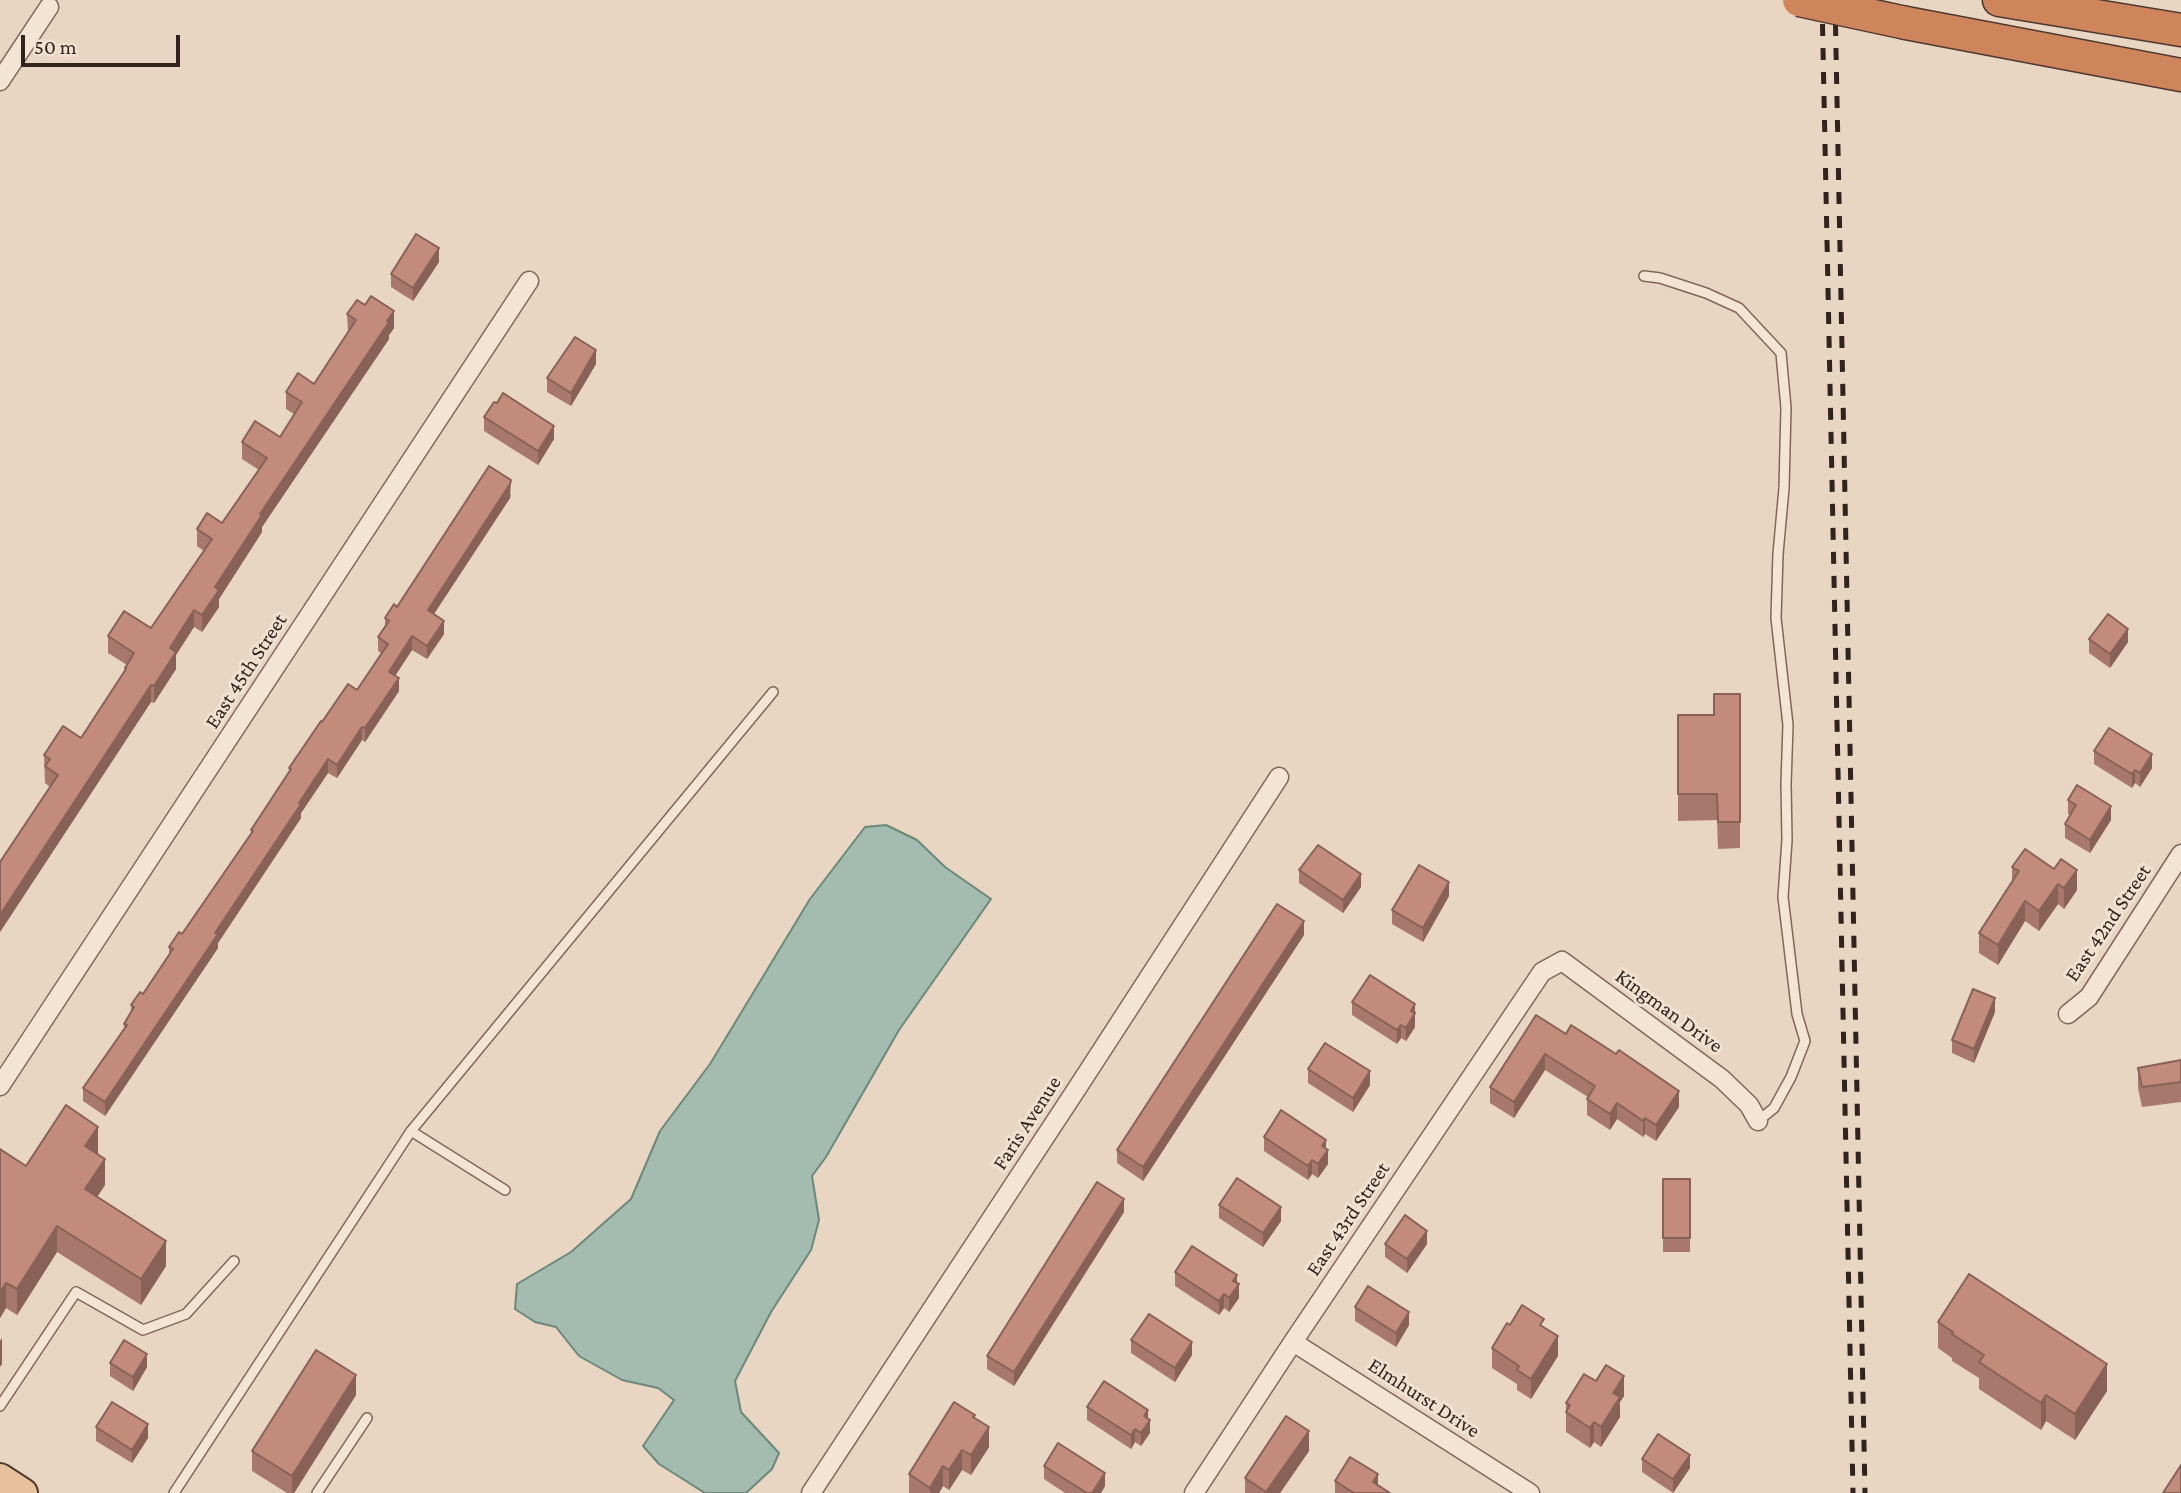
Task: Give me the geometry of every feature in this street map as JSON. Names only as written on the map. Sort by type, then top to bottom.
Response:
[{"type":"highway","points":[[1799,0],[2181,75]]},
{"type":"highway","points":[[1999,0],[2181,30]]},
{"type":"main road","points":[[0,1478],[23,1493]]},
{"type":"street","points":[[0,81],[49,7]]},
{"type":"street","name":"East 45th Street","points":[[0,1087],[529,281]]},
{"type":"street","name":"Faris Avenue","points":[[811,1493],[1279,776]]},
{"type":"street","name":"East 42nd Street","points":[[2068,1014],[2089,997],[2181,855]]},
{"type":"street","name":"Kingman Drive","points":[[1542,972],[1562,961],[1722,1079],[1749,1105],[1758,1121]]},
{"type":"street","name":"East 43rd Street","points":[[1194,1493],[1542,972]]},
{"type":"street","name":"Elmhurst Drive","points":[[1293,1342],[1530,1493]]},
{"type":"lane","points":[[1644,276],[1660,278],[1706,293],[1739,308],[1781,353],[1786,408],[1776,618],[1788,725],[1787,841],[1783,897],[1797,1014],[1805,1041],[1791,1077],[1774,1108],[1758,1121]]},
{"type":"lane","points":[[174,1493],[411,1131],[773,692]]},
{"type":"lane","points":[[411,1131],[505,1190]]},
{"type":"lane","points":[[0,1406],[76,1292],[143,1330],[187,1314],[234,1261]]},
{"type":"lane","points":[[317,1493],[367,1418]]},
{"type":"shaded area","points":[[886,825],[917,840],[945,867],[991,899],[899,1030],[826,1157],[812,1176],[819,1220],[811,1250],[771,1312],[735,1381],[741,1412],[779,1453],[772,1469],[746,1493],[705,1493],[659,1464],[643,1446],[674,1400],[658,1388],[622,1380],[579,1356],[556,1327],[535,1322],[515,1309],[517,1284],[571,1252],[631,1199],[660,1131],[710,1064],[810,899],[865,827]]},
{"type":"building","points":[[416,234],[439,248],[413,288],[391,274]]},
{"type":"building","points":[[371,296],[394,311],[387,321],[389,322],[260,514],[262,515],[215,587],[219,590],[202,615],[194,610],[170,648],[176,652],[154,686],[151,685],[0,915],[0,862],[58,775],[45,766],[50,759],[44,755],[63,726],[81,738],[134,653],[108,636],[124,611],[151,628],[212,539],[197,529],[207,513],[222,523],[267,458],[242,442],[255,421],[280,437],[302,402],[286,392],[298,373],[314,384],[356,320],[347,314],[357,300],[365,305]]},
{"type":"building","points":[[575,337],[596,350],[571,393],[547,378]]},
{"type":"building","points":[[503,393],[554,426],[538,451],[484,417]]},
{"type":"building","points":[[489,466],[511,480],[510,484],[428,610],[444,621],[427,646],[412,636],[389,672],[399,678],[337,765],[328,759],[215,933],[218,934],[105,1102],[83,1088],[127,1025],[124,1024],[134,1007],[131,1005],[140,992],[143,994],[173,949],[169,947],[179,932],[182,934],[253,831],[251,830],[291,769],[289,768],[321,721],[348,684],[357,690],[388,644],[378,637],[389,621],[385,618],[394,604],[397,607]]},
{"type":"building","points":[[2108,614],[2128,629],[2110,654],[2089,639]]},
{"type":"building","points":[[1714,694],[1740,694],[1740,822],[1718,822],[1717,794],[1678,794],[1678,715],[1714,715]]},
{"type":"building","points":[[2109,728],[2152,754],[2140,773],[2135,770],[2132,774],[2094,751]]},
{"type":"building","points":[[2077,785],[2111,806],[2090,840],[2065,824],[2076,805],[2068,800]]},
{"type":"building","points":[[1318,845],[1361,874],[1343,900],[1299,870]]},
{"type":"building","points":[[2025,849],[2054,869],[2061,859],[2077,870],[2064,888],[2058,884],[2039,911],[2025,901],[1998,945],[1979,933],[2019,871],[2012,867]]},
{"type":"building","points":[[1419,865],[1449,882],[1423,928],[1392,910]]},
{"type":"building","points":[[1277,904],[1304,921],[1143,1167],[1117,1150]]},
{"type":"building","points":[[1370,975],[1415,1004],[1411,1011],[1415,1013],[1406,1028],[1401,1025],[1397,1030],[1352,1002]]},
{"type":"building","points":[[1973,989],[1995,998],[1974,1049],[1952,1040]]},
{"type":"building","points":[[1536,1015],[1566,1034],[1571,1025],[1616,1054],[1619,1050],[1679,1091],[1656,1125],[1645,1118],[1643,1121],[1617,1103],[1610,1114],[1587,1099],[1595,1086],[1545,1054],[1514,1102],[1490,1087]]},
{"type":"building","points":[[1325,1043],[1370,1071],[1353,1098],[1308,1069]]},
{"type":"building","points":[[2181,1060],[2181,1082],[2142,1087],[2138,1068]]},
{"type":"building","points":[[66,1105],[98,1127],[85,1146],[105,1159],[85,1189],[166,1241],[141,1279],[57,1226],[17,1289],[6,1283],[0,1292],[0,1149],[26,1166]]},
{"type":"building","points":[[1281,1110],[1326,1140],[1322,1146],[1328,1150],[1318,1164],[1312,1160],[1308,1166],[1264,1137]]},
{"type":"building","points":[[1237,1178],[1281,1207],[1263,1233],[1219,1205]]},
{"type":"building","points":[[1663,1179],[1690,1179],[1690,1238],[1663,1238]]},
{"type":"building","points":[[1097,1182],[1124,1199],[1014,1372],[987,1356]]},
{"type":"building","points":[[1405,1215],[1427,1231],[1407,1259],[1385,1244]]},
{"type":"building","points":[[1192,1246],[1237,1275],[1233,1281],[1239,1284],[1229,1298],[1224,1294],[1219,1301],[1175,1272]]},
{"type":"building","points":[[1969,1274],[2107,1364],[2075,1414],[2046,1395],[2041,1403],[1979,1362],[1984,1355],[1938,1322]]},
{"type":"building","points":[[1368,1286],[1409,1312],[1396,1333],[1355,1307]]},
{"type":"building","points":[[1522,1305],[1544,1319],[1540,1325],[1558,1336],[1531,1379],[1517,1370],[1519,1366],[1492,1348]]},
{"type":"building","points":[[1149,1314],[1192,1342],[1175,1368],[1131,1340]]},
{"type":"building","points":[[124,1340],[147,1354],[133,1377],[110,1363]]},
{"type":"building","points":[[316,1350],[356,1375],[292,1476],[252,1451]]},
{"type":"building","points":[[1606,1365],[1624,1376],[1613,1393],[1620,1397],[1601,1427],[1594,1422],[1590,1428],[1566,1412],[1570,1405],[1566,1403],[1584,1374],[1596,1381]]},
{"type":"building","points":[[1104,1381],[1148,1410],[1144,1416],[1150,1420],[1141,1433],[1135,1429],[1131,1435],[1087,1407]]},
{"type":"building","points":[[112,1402],[148,1424],[132,1450],[96,1427]]},
{"type":"building","points":[[954,1402],[989,1427],[971,1455],[962,1450],[949,1470],[943,1466],[930,1488],[909,1474]]},
{"type":"building","points":[[1286,1416],[1309,1431],[1266,1492],[1245,1478]]},
{"type":"building","points":[[1658,1434],[1690,1455],[1673,1479],[1642,1459]]},
{"type":"building","points":[[1058,1443],[1105,1473],[1092,1493],[1087,1493],[1044,1466]]},
{"type":"building","points":[[1350,1457],[1378,1474],[1373,1482],[1390,1493],[1354,1493],[1335,1481]]},
{"type":"building","points":[[2181,1465],[2181,1493],[2163,1493]]},
{"type":"railway","points":[[1822,0],[1853,1493]]},
{"type":"railway","points":[[1835,0],[1865,1493]]}]
